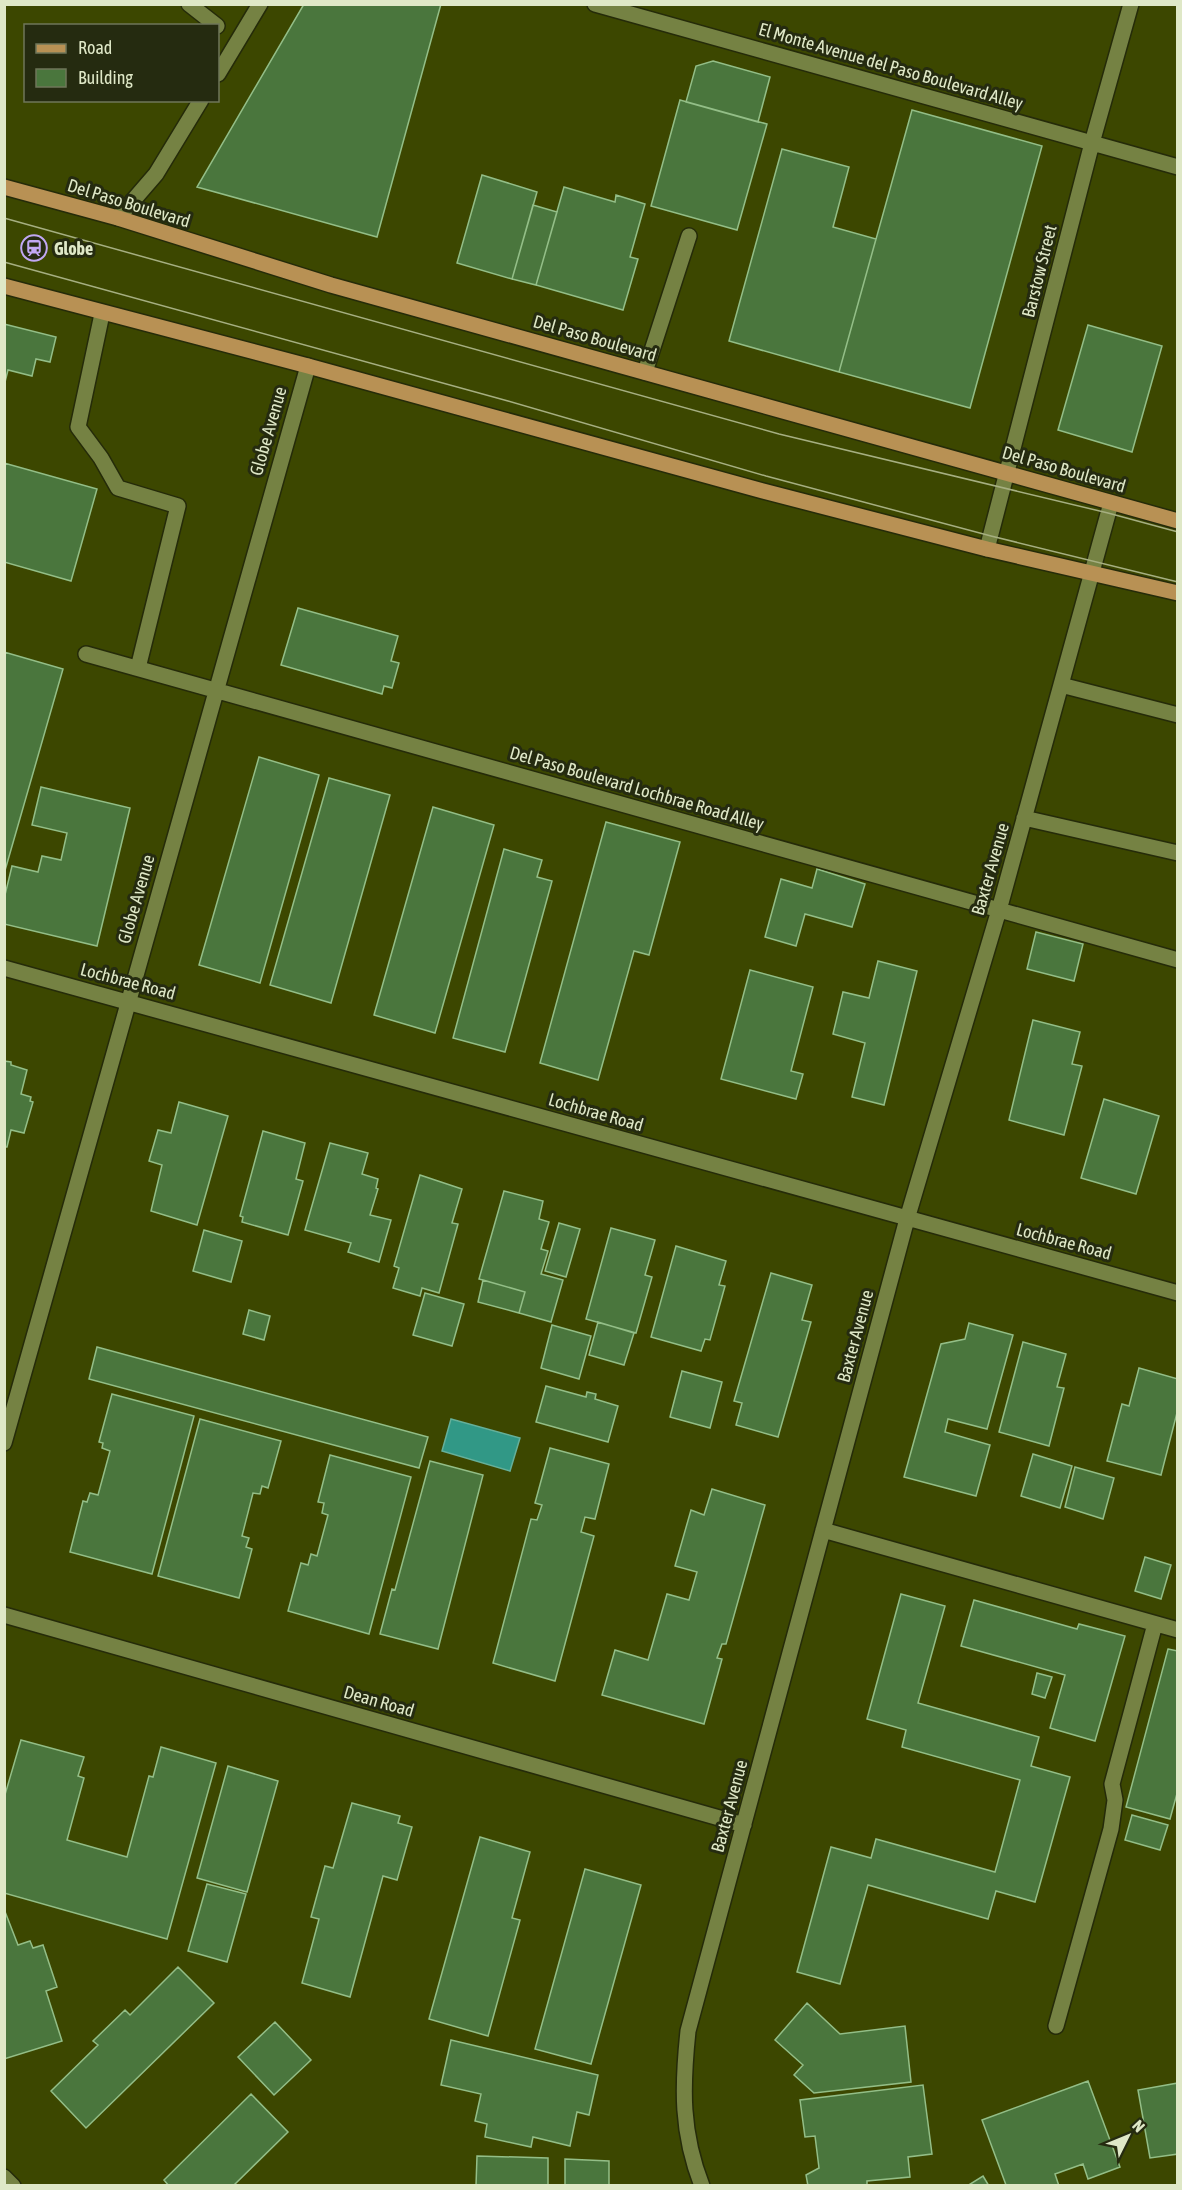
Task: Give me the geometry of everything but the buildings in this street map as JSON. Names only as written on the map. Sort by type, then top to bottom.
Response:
[{"type":"main road","name":"Del Paso Boulevard","points":[[4,187],[118,218],[331,285],[1178,521]]},
{"type":"main road","points":[[4,286],[102,314],[308,366],[752,488],[987,549],[1178,593]]},
{"type":"street","points":[[189,4],[214,24]]},
{"type":"street","points":[[219,72],[260,4]]},
{"type":"street","name":"El Monte Avenue del Paso Boulevard Alley","points":[[595,4],[1178,167]]},
{"type":"street","name":"Barstow Street","points":[[987,549],[1092,143],[1131,4]]},
{"type":"street","points":[[219,27],[238,41]]},
{"type":"street","points":[[118,218],[156,174],[200,102]]},
{"type":"street","points":[[645,372],[689,236]]},
{"type":"street","points":[[102,314],[78,427],[101,458],[118,488],[178,506],[138,668]]},
{"type":"street","name":"Globe Avenue","points":[[4,1443],[308,366]]},
{"type":"street","name":"Baxter Avenue","points":[[702,2186],[689,2148],[683,2113],[683,2075],[688,2031],[907,1219],[999,910],[1090,572],[1111,503]]},
{"type":"street","name":"Del Paso Boulevard Lochbrae Road Alley","points":[[86,654],[1178,960]]},
{"type":"street","points":[[1061,685],[1178,715]]},
{"type":"street","points":[[1024,818],[1178,853]]},
{"type":"street","name":"Lochbrae Road","points":[[4,968],[1178,1293]]},
{"type":"street","points":[[823,1530],[1178,1630]]},
{"type":"street","name":"Dean Road","points":[[4,1615],[744,1825]]},
{"type":"street","points":[[1056,2026],[1111,1829],[1115,1800],[1112,1784],[1155,1624]]},
{"type":"street","points":[[4,2177],[13,2186]]},
{"type":"water","points":[[451,1419],[520,1438],[510,1471],[442,1451]]},
{"type":"tram line","points":[[4,218],[779,434],[1178,532]]},
{"type":"tram line","points":[[4,262],[508,401],[766,476],[991,536],[1178,582]]},
{"type":"place","name":"Globe","points":[[34,248]]}]
